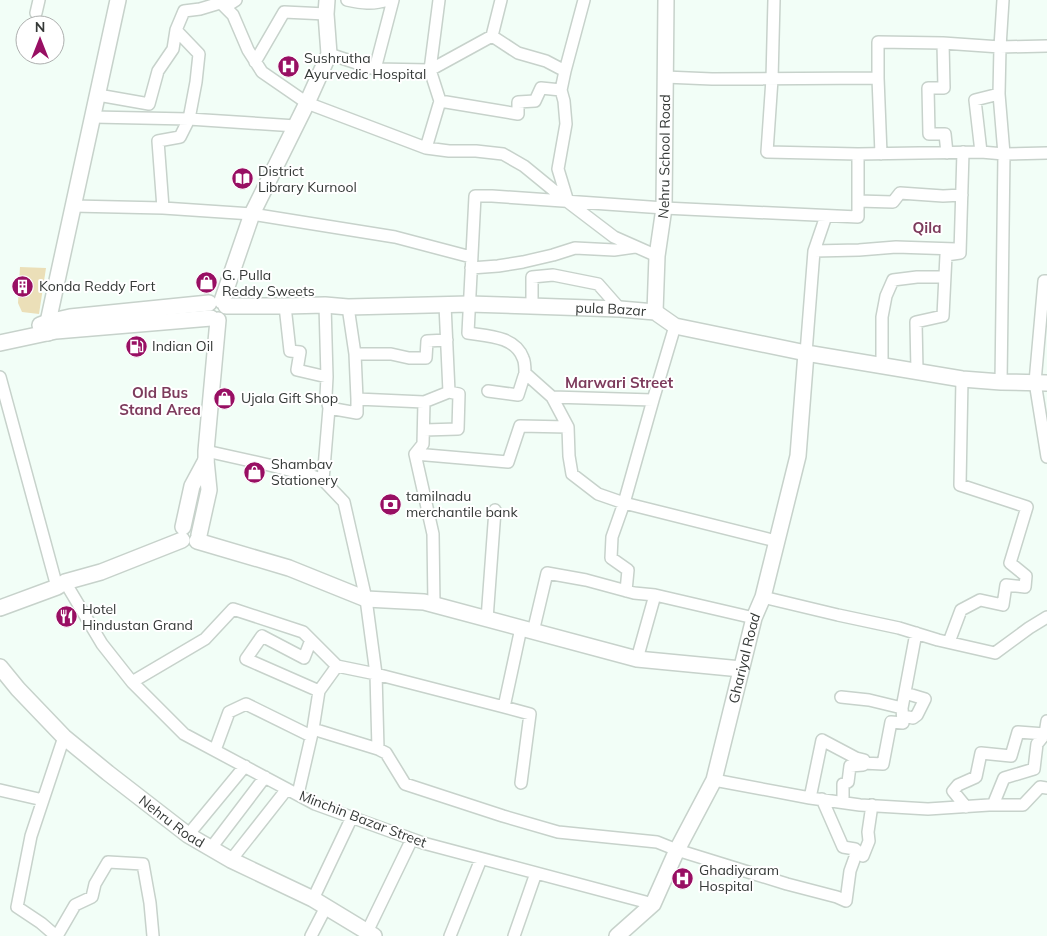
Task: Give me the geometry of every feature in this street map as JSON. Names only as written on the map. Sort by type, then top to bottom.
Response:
[{"type":"street","points":[[36,13],[39,0]]},
{"type":"street","points":[[48,327],[118,0]]},
{"type":"street","points":[[98,95],[149,104],[158,70],[173,49],[176,30],[184,11],[236,0]]},
{"type":"street","points":[[347,0],[364,4],[387,0]]},
{"type":"street","points":[[375,69],[394,0]]},
{"type":"street","points":[[426,148],[440,101],[430,70],[439,0]]},
{"type":"street","points":[[329,54],[375,69],[430,70],[492,36],[501,0]]},
{"type":"street","points":[[568,202],[558,169],[566,124],[561,90],[584,0]]},
{"type":"street","name":"Nehru School Road","points":[[655,312],[657,256],[664,208],[666,0]]},
{"type":"street","points":[[774,0],[772,78],[767,152],[858,154],[1047,153]]},
{"type":"street","points":[[1000,382],[1004,154],[1000,94],[1000,47],[1003,0]]},
{"type":"street","points":[[221,3],[233,15],[248,50],[262,72],[308,103],[426,148],[503,154],[524,166],[614,237],[657,256]]},
{"type":"street","points":[[190,536],[192,486],[206,455],[217,309],[252,214],[308,103],[329,54],[326,7],[284,12],[255,62]]},
{"type":"street","points":[[163,208],[158,141],[180,137],[190,119],[199,54],[176,30]]},
{"type":"street","points":[[492,36],[518,53],[546,61],[565,71]]},
{"type":"street","points":[[881,154],[878,42],[943,43],[1000,47],[1047,46]]},
{"type":"street","points":[[943,43],[944,88],[928,88],[929,134],[945,134],[947,153]]},
{"type":"street","points":[[665,77],[712,79],[878,78]]},
{"type":"street","points":[[440,101],[518,114],[518,102],[535,101],[541,88],[561,90]]},
{"type":"street","points":[[980,152],[975,100],[1000,94]]},
{"type":"street","points":[[93,117],[190,119],[296,126]]},
{"type":"street","points":[[917,371],[916,322],[944,316],[946,255],[960,253],[963,152]]},
{"type":"street","points":[[488,391],[518,395],[525,373],[523,358],[515,345],[496,337],[468,334],[468,304],[475,196],[664,208],[858,217],[858,154]]},
{"type":"street","points":[[858,201],[893,202],[900,193],[943,196],[962,195]]},
{"type":"street","points":[[73,206],[163,208],[252,214],[395,237],[471,263],[498,266],[553,255],[575,248],[614,250],[636,247]]},
{"type":"street","points":[[806,353],[814,251],[826,216]]},
{"type":"street","points":[[814,251],[896,247],[960,249]]},
{"type":"street","points":[[532,306],[532,277],[553,276],[598,284],[620,309]]},
{"type":"street","points":[[882,365],[882,317],[886,296],[893,280],[945,277]]},
{"type":"street","points":[[1047,281],[1044,281],[1041,383],[1047,458]]},
{"type":"street","name":"pula Bazar","points":[[48,327],[70,317],[285,306],[325,305],[348,307],[468,304],[620,309],[655,312],[675,326],[806,353],[962,379],[1041,383]]},
{"type":"street","points":[[324,480],[329,408],[326,396],[325,305]]},
{"type":"street","points":[[445,305],[449,392]]},
{"type":"street","points":[[285,306],[290,351],[300,352],[297,370],[327,377]]},
{"type":"street","points":[[329,408],[357,413],[354,354],[348,307]]},
{"type":"street","points":[[626,591],[628,570],[612,558],[612,537],[624,503],[675,326]]},
{"type":"street","points":[[0,336],[48,327]]},
{"type":"street","points":[[0,343],[48,327]]},
{"type":"street","points":[[354,354],[391,354],[408,358],[426,358],[428,341],[447,340]]},
{"type":"street","name":"Ghariyal Road","points":[[617,936],[653,904],[677,850],[714,780],[754,618],[763,597],[798,456],[806,353]]},
{"type":"street","points":[[525,373],[552,397],[568,427],[572,474],[598,494],[624,503],[776,541]]},
{"type":"street","name":"Minchin Bazar Street","points":[[0,376],[61,584],[102,644],[132,682],[184,734],[315,804],[423,843],[653,904]]},
{"type":"street","points":[[949,642],[961,610],[980,600],[1003,605],[1006,585],[1024,587],[1026,576],[1010,563],[1027,507],[960,485],[962,379]]},
{"type":"street","points":[[357,399],[424,402],[449,392],[459,394],[458,429],[424,430]]},
{"type":"street","points":[[552,397],[653,400]]},
{"type":"street","points":[[415,454],[423,444],[424,402]]},
{"type":"street","points":[[415,454],[508,462],[520,426],[568,427]]},
{"type":"street","points":[[415,454],[432,534],[434,605]]},
{"type":"street","points":[[206,455],[269,465],[324,480],[344,502],[366,598],[376,674],[378,749]]},
{"type":"street","points":[[487,619],[495,510]]},
{"type":"street","points":[[0,608],[61,584],[101,572],[190,536],[289,568],[366,598],[424,602],[637,659],[741,669]]},
{"type":"street","points":[[504,707],[527,630],[547,573],[754,618]]},
{"type":"street","points":[[637,659],[655,595]]},
{"type":"street","points":[[763,597],[995,652],[1047,617]]},
{"type":"street","points":[[132,682],[205,639],[233,609],[303,632],[337,666],[376,674],[530,714],[521,783]]},
{"type":"street","points":[[843,802],[843,784],[848,782],[850,766],[863,765],[863,763],[883,764],[891,722],[903,723],[905,693],[916,633]]},
{"type":"street","points":[[311,640],[304,658],[262,636],[246,659],[318,692]]},
{"type":"street","points":[[231,860],[293,792],[312,732],[318,692],[337,666]]},
{"type":"street","name":"Nehru Road","points":[[0,667],[18,689],[64,737],[188,835],[231,860],[320,903],[370,934]]},
{"type":"street","points":[[841,697],[870,700],[903,712],[913,718],[917,715],[924,698],[905,693]]},
{"type":"street","points":[[215,750],[229,712],[246,704],[312,732],[378,749],[386,753],[405,784],[558,832],[657,842],[677,850],[846,901],[855,849]]},
{"type":"street","points":[[993,805],[1004,778],[1034,769],[1037,744],[1045,734],[1047,721]]},
{"type":"street","points":[[966,807],[953,791],[958,785],[976,777],[980,753],[1011,756],[1018,732],[1045,734]]},
{"type":"street","points":[[64,737],[31,836],[17,908],[41,923],[56,936],[74,905],[92,897],[95,884],[108,862],[143,864],[150,903],[153,936]]},
{"type":"street","points":[[863,763],[864,760],[856,758],[822,740],[816,798],[843,847],[855,849],[863,856],[869,841],[868,832],[872,806]]},
{"type":"street","points":[[188,835],[245,766]]},
{"type":"street","points":[[211,848],[265,777]]},
{"type":"street","points":[[714,780],[843,802],[928,810],[993,805],[1023,805],[1040,787],[1047,788]]},
{"type":"street","points":[[0,790],[43,800]]},
{"type":"street","points":[[311,936],[320,903],[352,817]]},
{"type":"street","points":[[370,934],[412,839]]},
{"type":"street","points":[[450,936],[481,858]]},
{"type":"street","points":[[514,936],[536,873]]},
{"type":"shaded area","points":[[20,267],[46,268],[39,314],[22,312],[18,303]]},
{"type":"place","name":"Sushrutha Ayurvedic Hospital","points":[[288,66]]},
{"type":"place","name":"District Library Kurnool","points":[[242,179]]},
{"type":"place","name":"G. Pulla Reddy Sweets","points":[[206,283]]},
{"type":"place","name":"Konda Reddy Fort","points":[[23,286]]},
{"type":"place","name":"Indian Oil","points":[[136,346]]},
{"type":"place","name":"Ujala Gift Shop","points":[[225,398]]},
{"type":"place","name":"Shambav Stationery","points":[[255,472]]},
{"type":"place","name":"tamilnadu merchantile bank","points":[[390,504]]},
{"type":"place","name":"Hotel Hindustan Grand","points":[[66,617]]},
{"type":"place","name":"Ghadiyaram Hospital","points":[[683,878]]},
{"type":"district","name":"Qila","points":[[927,228]]},
{"type":"district","name":"Marwari Street","points":[[619,383]]},
{"type":"district","name":"Old Bus Stand Area","points":[[160,402]]}]
